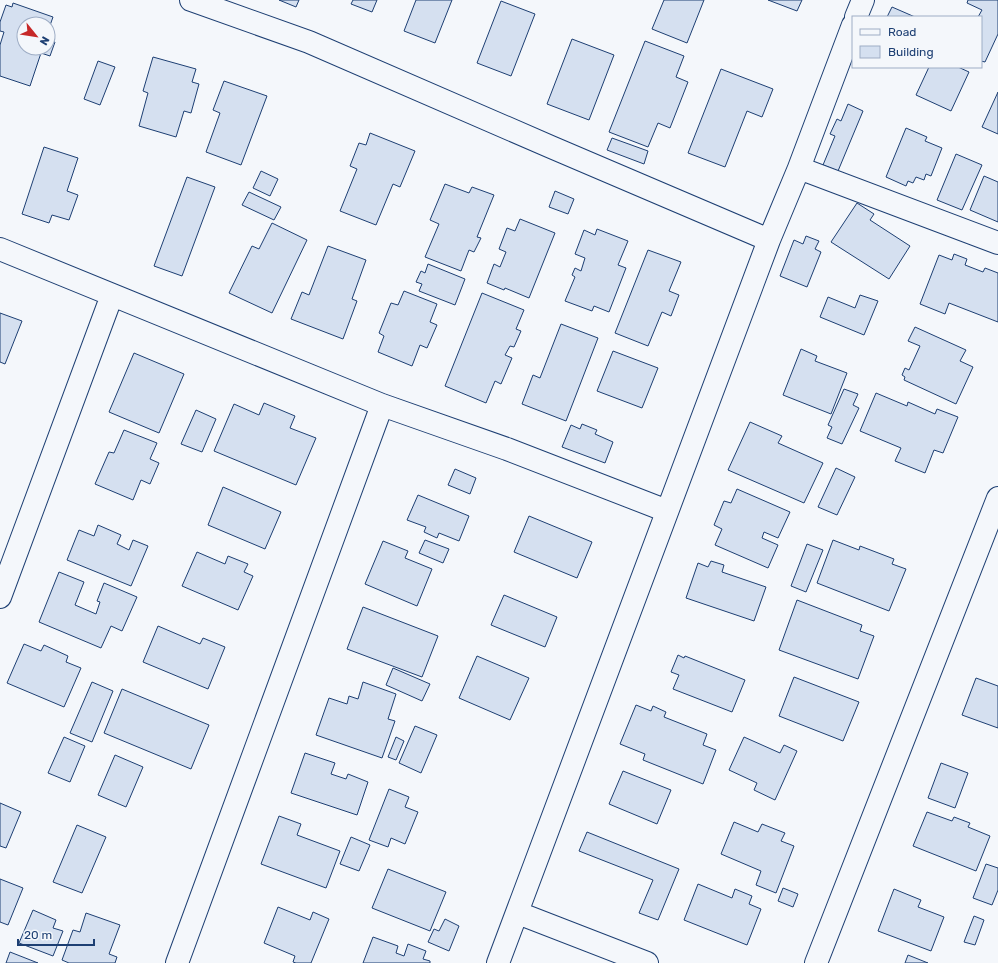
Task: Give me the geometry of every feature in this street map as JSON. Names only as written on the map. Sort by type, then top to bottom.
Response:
[{"type":"street","points":[[191,0],[309,42],[769,240]]},
{"type":"street","points":[[856,16],[862,0]]},
{"type":"street","points":[[498,963],[769,240],[799,168],[852,28]]},
{"type":"street","points":[[799,168],[998,243]]},
{"type":"street","points":[[0,248],[382,405],[507,449],[667,511]]},
{"type":"street","points":[[0,597],[112,295]]},
{"type":"street","points":[[177,963],[382,405]]},
{"type":"street","points":[[816,963],[998,498]]},
{"type":"street","points":[[518,913],[647,963]]},
{"type":"building","points":[[279,0],[299,0],[296,7]]},
{"type":"building","points":[[353,0],[377,0],[372,12],[351,4]]},
{"type":"building","points":[[416,0],[452,0],[435,43],[404,31]]},
{"type":"building","points":[[664,0],[704,0],[687,43],[652,29]]},
{"type":"building","points":[[768,0],[802,0],[797,11]]},
{"type":"building","points":[[968,0],[998,0],[998,34],[985,62],[982,61],[982,16],[979,16],[982,10],[967,3]]},
{"type":"building","points":[[501,1],[535,14],[511,76],[477,63]]},
{"type":"building","points":[[13,3],[50,16],[16,16],[16,56],[40,56],[30,86],[0,76],[0,45],[4,32],[0,31],[0,22],[6,5],[12,7]]},
{"type":"building","points":[[892,7],[913,16],[888,16]]},
{"type":"building","points":[[572,39],[614,55],[589,120],[547,104]]},
{"type":"building","points":[[645,41],[684,56],[676,77],[688,82],[670,128],[658,123],[648,147],[609,132]]},
{"type":"building","points":[[153,57],[196,69],[192,82],[199,84],[191,113],[184,111],[176,137],[139,126],[148,93],[143,91]]},
{"type":"building","points":[[98,61],[115,67],[100,105],[84,99]]},
{"type":"building","points":[[929,68],[960,68],[969,72],[951,111],[916,95]]},
{"type":"building","points":[[721,69],[773,89],[762,117],[747,111],[725,167],[688,153]]},
{"type":"building","points":[[224,81],[267,96],[241,165],[206,152],[220,113],[213,110]]},
{"type":"building","points":[[998,92],[998,134],[982,127]]},
{"type":"building","points":[[848,104],[863,111],[838,171],[823,165],[835,136],[830,134],[837,119],[841,121]]},
{"type":"building","points":[[906,128],[927,137],[925,141],[942,148],[931,176],[926,174],[924,180],[916,177],[913,183],[908,181],[906,186],[886,177]]},
{"type":"building","points":[[370,133],[415,151],[400,187],[393,184],[376,225],[340,211],[357,169],[350,166],[359,143],[366,145]]},
{"type":"building","points":[[612,138],[648,151],[644,164],[607,150]]},
{"type":"building","points":[[44,147],[78,158],[67,191],[78,195],[69,220],[52,215],[49,223],[22,214]]},
{"type":"building","points":[[956,154],[982,165],[962,210],[937,200]]},
{"type":"building","points":[[261,171],[278,179],[270,196],[253,188]]},
{"type":"building","points":[[984,176],[998,182],[998,222],[970,210]]},
{"type":"building","points":[[187,177],[215,187],[182,276],[154,266]]},
{"type":"building","points":[[445,184],[469,193],[472,187],[494,195],[477,237],[481,238],[474,252],[469,250],[461,271],[425,257],[439,224],[430,220]]},
{"type":"building","points":[[555,191],[574,199],[568,214],[549,207]]},
{"type":"building","points":[[249,192],[281,207],[274,220],[242,205]]},
{"type":"building","points":[[857,203],[874,214],[870,220],[910,246],[889,279],[831,242]]},
{"type":"building","points":[[520,219],[555,233],[529,298],[505,288],[504,290],[487,283],[494,264],[500,267],[506,252],[499,249],[507,228],[515,231]]},
{"type":"building","points":[[272,223],[307,240],[272,313],[229,293],[252,246],[259,249]]},
{"type":"building","points":[[597,229],[628,241],[618,265],[626,268],[609,312],[594,306],[592,311],[565,301],[575,277],[572,275],[575,268],[581,271],[585,258],[575,254],[584,230],[595,235]]},
{"type":"building","points":[[806,236],[819,241],[815,249],[821,252],[807,287],[780,276],[794,240],[803,244]]},
{"type":"building","points":[[328,246],[366,260],[352,299],[357,301],[343,339],[291,319],[302,292],[309,295]]},
{"type":"building","points":[[648,250],[681,262],[669,291],[679,295],[671,316],[662,312],[648,346],[615,333]]},
{"type":"building","points":[[954,254],[967,259],[965,265],[983,272],[985,268],[998,273],[998,322],[949,303],[945,314],[920,304],[939,255],[952,260]]},
{"type":"building","points":[[428,264],[465,279],[455,305],[419,291],[422,284],[416,282],[421,271],[425,273]]},
{"type":"building","points":[[404,291],[437,304],[430,322],[437,325],[427,348],[420,345],[412,366],[378,352],[384,336],[379,333],[391,303],[398,305]]},
{"type":"building","points":[[482,293],[524,310],[516,329],[521,331],[514,347],[510,346],[505,355],[512,358],[501,384],[495,381],[486,403],[445,386]]},
{"type":"building","points":[[860,295],[878,301],[864,335],[820,317],[828,297],[855,308]]},
{"type":"building","points":[[0,313],[22,321],[5,364],[0,362]]},
{"type":"building","points":[[561,324],[598,338],[566,421],[522,404],[533,375],[540,378]]},
{"type":"building","points":[[915,327],[966,350],[960,361],[973,367],[956,404],[904,380],[905,377],[902,375],[905,368],[909,370],[920,346],[908,341]]},
{"type":"building","points":[[801,349],[817,356],[815,361],[847,373],[831,414],[783,395]]},
{"type":"building","points":[[613,351],[658,368],[642,408],[597,391]]},
{"type":"building","points":[[134,353],[184,374],[159,433],[109,412]]},
{"type":"building","points":[[844,389],[858,394],[853,405],[859,408],[842,444],[827,438],[832,427],[828,425]]},
{"type":"building","points":[[876,393],[907,406],[908,402],[935,414],[937,409],[958,417],[943,453],[934,450],[925,473],[895,461],[901,448],[860,431]]},
{"type":"building","points":[[264,403],[295,416],[290,428],[316,438],[296,485],[214,451],[234,404],[259,415]]},
{"type":"building","points":[[196,410],[216,419],[202,452],[181,444]]},
{"type":"building","points":[[750,422],[782,436],[778,443],[823,463],[804,503],[728,470]]},
{"type":"building","points":[[582,424],[597,430],[595,434],[613,442],[605,463],[562,447],[571,425],[580,429]]},
{"type":"building","points":[[124,430],[157,443],[150,459],[159,463],[150,484],[141,480],[133,500],[95,484],[109,452],[114,453]]},
{"type":"building","points":[[836,468],[855,477],[837,515],[818,507]]},
{"type":"building","points":[[455,469],[476,478],[470,494],[448,485]]},
{"type":"building","points":[[223,487],[281,512],[265,549],[208,525]]},
{"type":"building","points":[[737,489],[790,512],[778,538],[764,532],[762,538],[778,545],[768,568],[715,545],[722,529],[714,525],[724,501],[731,503]]},
{"type":"building","points":[[418,495],[469,516],[459,541],[439,533],[437,538],[424,532],[426,527],[407,520]]},
{"type":"building","points":[[529,516],[592,542],[577,578],[514,552]]},
{"type":"building","points":[[98,525],[121,535],[117,544],[129,550],[133,540],[148,546],[131,586],[67,560],[79,530],[94,536]]},
{"type":"building","points":[[425,540],[449,549],[443,563],[419,553]]},
{"type":"building","points":[[833,540],[859,550],[860,546],[894,559],[892,564],[906,569],[889,611],[817,583]]},
{"type":"building","points":[[383,541],[408,551],[405,558],[432,569],[417,606],[365,584]]},
{"type":"building","points":[[807,544],[823,550],[806,592],[791,586]]},
{"type":"building","points":[[197,552],[225,564],[228,556],[248,564],[244,572],[253,576],[238,610],[182,586]]},
{"type":"building","points":[[711,561],[724,565],[722,572],[766,587],[754,621],[686,598],[698,563],[708,567]]},
{"type":"building","points":[[59,572],[84,582],[75,605],[96,614],[100,602],[97,601],[104,583],[137,597],[122,631],[111,626],[101,648],[39,622]]},
{"type":"building","points":[[504,595],[557,617],[545,647],[491,625]]},
{"type":"building","points":[[797,600],[862,625],[860,631],[874,636],[858,679],[779,650]]},
{"type":"building","points":[[363,607],[438,636],[422,677],[347,649]]},
{"type":"building","points":[[158,626],[200,644],[203,638],[225,647],[208,689],[143,662]]},
{"type":"building","points":[[24,644],[41,651],[44,645],[68,656],[66,662],[81,668],[64,707],[7,683]]},
{"type":"building","points":[[678,655],[684,658],[685,656],[745,680],[732,712],[673,689],[679,675],[671,672]]},
{"type":"building","points":[[477,656],[529,678],[510,720],[459,698]]},
{"type":"building","points":[[393,668],[430,684],[422,701],[386,685]]},
{"type":"building","points":[[794,677],[859,702],[843,741],[779,716]]},
{"type":"building","points":[[976,678],[998,686],[998,728],[962,715]]},
{"type":"building","points":[[92,682],[113,691],[92,742],[70,733]]},
{"type":"building","points":[[363,682],[396,694],[388,719],[395,721],[382,758],[316,735],[329,698],[347,704],[349,696],[358,699]]},
{"type":"building","points":[[122,689],[209,725],[191,769],[104,733]]},
{"type":"building","points":[[636,705],[651,711],[653,706],[666,712],[664,717],[707,734],[703,745],[716,750],[703,784],[643,760],[645,754],[620,744]]},
{"type":"building","points":[[415,726],[437,735],[421,773],[399,763]]},
{"type":"building","points":[[64,737],[85,746],[70,782],[48,773]]},
{"type":"building","points":[[396,737],[404,741],[396,760],[388,757]]},
{"type":"building","points":[[744,737],[780,753],[784,745],[797,751],[775,800],[754,790],[757,783],[729,770]]},
{"type":"building","points":[[305,753],[335,763],[331,774],[346,779],[348,774],[368,782],[357,815],[291,793]]},
{"type":"building","points":[[115,755],[143,767],[126,807],[98,795]]},
{"type":"building","points":[[941,763],[968,773],[955,808],[928,798]]},
{"type":"building","points":[[623,771],[671,790],[657,824],[609,804]]},
{"type":"building","points":[[389,789],[409,797],[405,807],[418,812],[405,844],[391,838],[388,847],[369,840]]},
{"type":"building","points":[[0,803],[21,812],[6,848],[0,846]]},
{"type":"building","points":[[927,812],[952,821],[954,817],[970,823],[968,827],[990,836],[976,871],[913,846]]},
{"type":"building","points":[[279,816],[301,824],[297,835],[340,851],[326,888],[261,864]]},
{"type":"building","points":[[734,822],[758,832],[762,824],[785,833],[781,841],[794,846],[776,893],[756,885],[761,871],[721,854]]},
{"type":"building","points":[[77,825],[106,837],[82,893],[53,882]]},
{"type":"building","points":[[587,832],[679,869],[658,920],[639,913],[653,880],[579,851]]},
{"type":"building","points":[[351,837],[370,845],[359,871],[340,864]]},
{"type":"building","points":[[986,864],[998,868],[998,890],[992,905],[973,898]]},
{"type":"building","points":[[388,869],[446,892],[430,931],[372,908]]},
{"type":"building","points":[[0,879],[23,888],[8,925],[0,922]]},
{"type":"building","points":[[698,884],[732,898],[735,889],[752,896],[749,904],[761,909],[747,945],[684,920]]},
{"type":"building","points":[[783,888],[798,894],[793,907],[778,901]]},
{"type":"building","points":[[894,889],[921,900],[918,907],[944,917],[931,951],[878,931]]},
{"type":"building","points":[[278,907],[310,920],[313,912],[329,919],[311,963],[293,962],[295,956],[264,943]]},
{"type":"building","points":[[33,910],[56,920],[53,928],[63,931],[53,956],[19,943]]},
{"type":"building","points":[[86,913],[120,925],[109,954],[117,957],[115,963],[69,963],[62,960],[73,930],[80,932]]},
{"type":"building","points":[[974,916],[984,920],[975,945],[964,942]]},
{"type":"building","points":[[445,919],[459,926],[449,951],[428,942],[434,929],[439,931]]},
{"type":"building","points":[[373,937],[398,946],[396,953],[404,956],[408,944],[426,951],[423,959],[430,961],[430,963],[363,963]]},
{"type":"building","points":[[10,952],[38,963],[6,963]]},
{"type":"building","points":[[908,955],[928,963],[905,963]]}]
